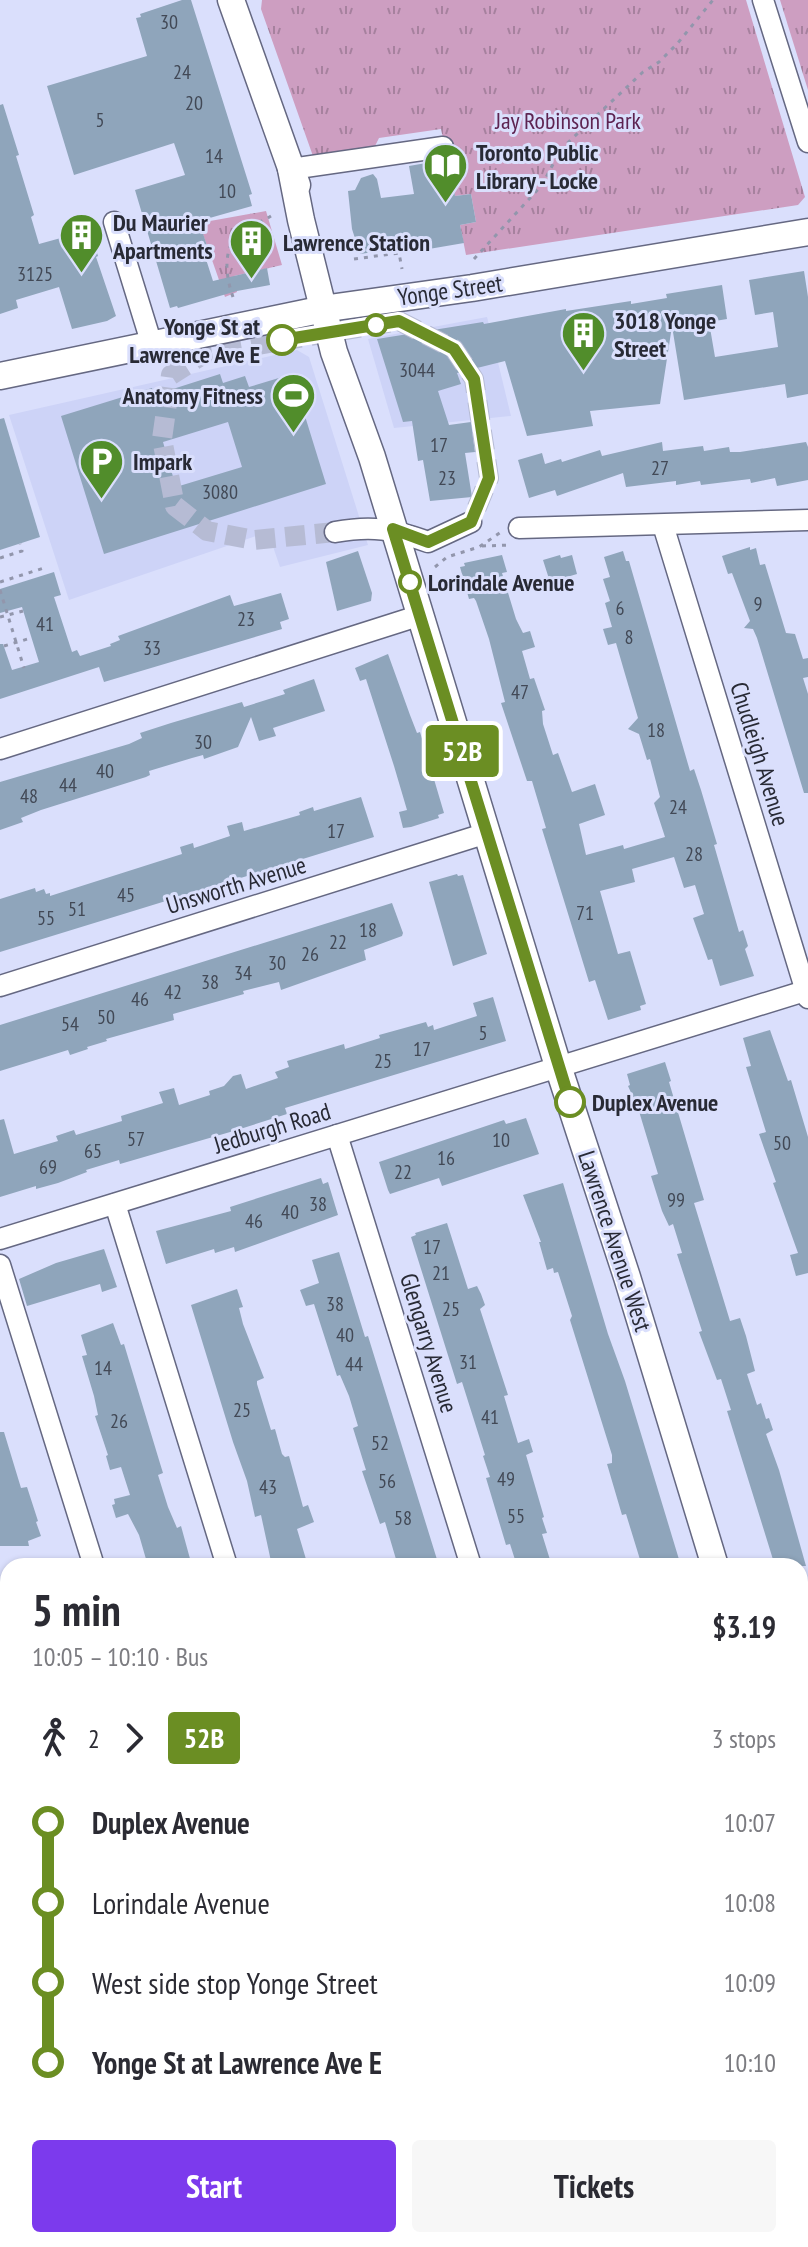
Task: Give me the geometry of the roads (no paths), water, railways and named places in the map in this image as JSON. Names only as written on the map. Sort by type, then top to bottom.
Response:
[{"type":"main road","name":"Lawrence Avenue West","points":[[231,0],[310,217],[330,308],[366,408],[372,457],[393,529],[713,1558]]},
{"type":"main road","name":"Yonge Street","points":[[0,376],[330,308],[472,288],[808,232]]},
{"type":"street","points":[[763,0],[808,142]]},
{"type":"street","points":[[291,169],[443,147]]},
{"type":"street","points":[[114,222],[152,345]]},
{"type":"street","points":[[512,533],[808,520]]},
{"type":"street","points":[[335,532],[363,527],[393,529],[428,542],[471,522]]},
{"type":"street","name":"Chudleigh Avenue","points":[[663,525],[807,993]]},
{"type":"street","points":[[0,749],[421,615]]},
{"type":"street","name":"Unsworth Avenue","points":[[0,986],[487,833]]},
{"type":"street","points":[[558,1066],[807,993]]},
{"type":"street","name":"Jedburgh Road","points":[[0,1239],[558,1066]]},
{"type":"street","name":"Glengarry Avenue","points":[[337,1135],[469,1558]]},
{"type":"street","points":[[115,1204],[225,1558]]},
{"type":"street","points":[[0,1265],[92,1558]]},
{"type":"tunnel","points":[[335,532],[254,540],[207,531],[175,506],[162,439],[171,375],[204,354],[399,321],[454,349],[474,379],[489,478],[471,522]]},
{"type":"place","name":"Toronto Public Library - Locke","points":[[445,205]]},
{"type":"place","name":"Du Maurier Apartments","points":[[82,275]]},
{"type":"place","name":"Lawrence Station","points":[[252,281]]},
{"type":"place","name":"Yonge St at Lawrence Ave E","points":[[282,340]]},
{"type":"place","name":"3018 Yonge Street","points":[[583,373]]},
{"type":"place","name":"Anatomy Fitness","points":[[294,434]]},
{"type":"place","name":"Impark","points":[[102,500]]},
{"type":"place","name":"Lorindale Avenue","points":[[410,582]]},
{"type":"place","name":"Duplex Avenue","points":[[570,1102]]},
{"type":"park label","name":"Jay Robinson Park","points":[[568,120]]}]
